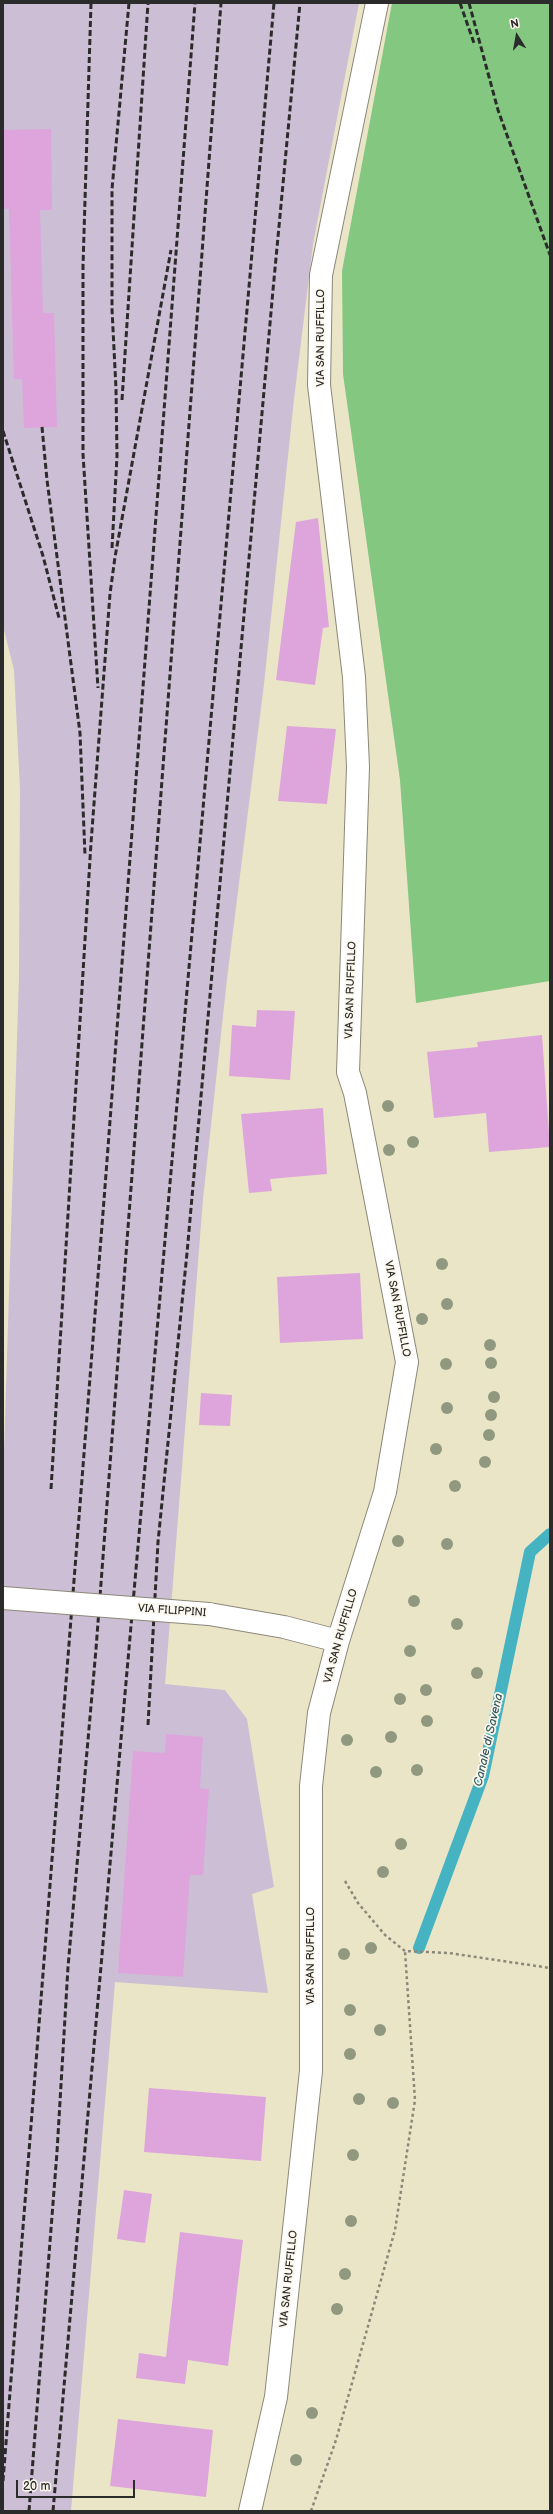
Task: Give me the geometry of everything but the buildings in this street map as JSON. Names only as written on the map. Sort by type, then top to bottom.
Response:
[{"type":"street","name":"VIA SAN RUFFILLO","points":[[250,2511],[276,2397],[311,2070],[312,1786],[318,1713],[338,1641],[385,1492],[407,1362],[355,1093],[348,1072],[358,767],[354,677],[319,385],[321,275],[377,3]]},
{"type":"street","name":"VIA FILIPPINI","points":[[3,1598],[210,1614],[284,1627],[338,1641]]},
{"type":"path","points":[[343,1875],[358,1903],[385,1935],[405,1951],[449,1954],[550,1968]]},
{"type":"path","points":[[311,2511],[336,2440],[395,2230],[415,2100],[405,1951]]},
{"type":"shaded area","points":[[3,3],[359,3],[313,244],[294,399],[264,684],[227,979],[203,1199],[165,1684],[225,1690],[247,1719],[274,1887],[252,1894],[268,1993],[115,1982],[71,2511],[3,2511],[3,1484],[19,976],[20,789],[14,670],[3,626]]},
{"type":"green space","points":[[392,3],[550,3],[550,981],[416,1003],[400,780],[343,374],[342,271]]},
{"type":"waterway","name":"Canale di Savena","points":[[419,1948],[483,1776],[530,1552],[550,1534]]},
{"type":"railway","points":[[91,3],[83,266],[83,454],[98,688]]},
{"type":"railway","points":[[112,548],[117,456],[116,389],[112,309],[112,189],[129,3]]},
{"type":"railway","points":[[122,400],[148,3]]},
{"type":"railway","points":[[3,2481],[104,1200],[195,3]]},
{"type":"railway","points":[[29,2511],[57,2152],[68,1967],[96,1649],[221,3]]},
{"type":"railway","points":[[53,2511],[274,3]]},
{"type":"railway","points":[[148,1725],[158,1542],[187,1253],[300,3]]},
{"type":"railway","points":[[460,3],[474,43]]},
{"type":"railway","points":[[469,3],[498,110],[550,255]]},
{"type":"railway","points":[[51,1489],[91,843],[110,594],[115,557],[171,250]]},
{"type":"railway","points":[[42,427],[47,480],[80,733],[85,855]]},
{"type":"railway","points":[[3,431],[43,556],[59,618]]}]
